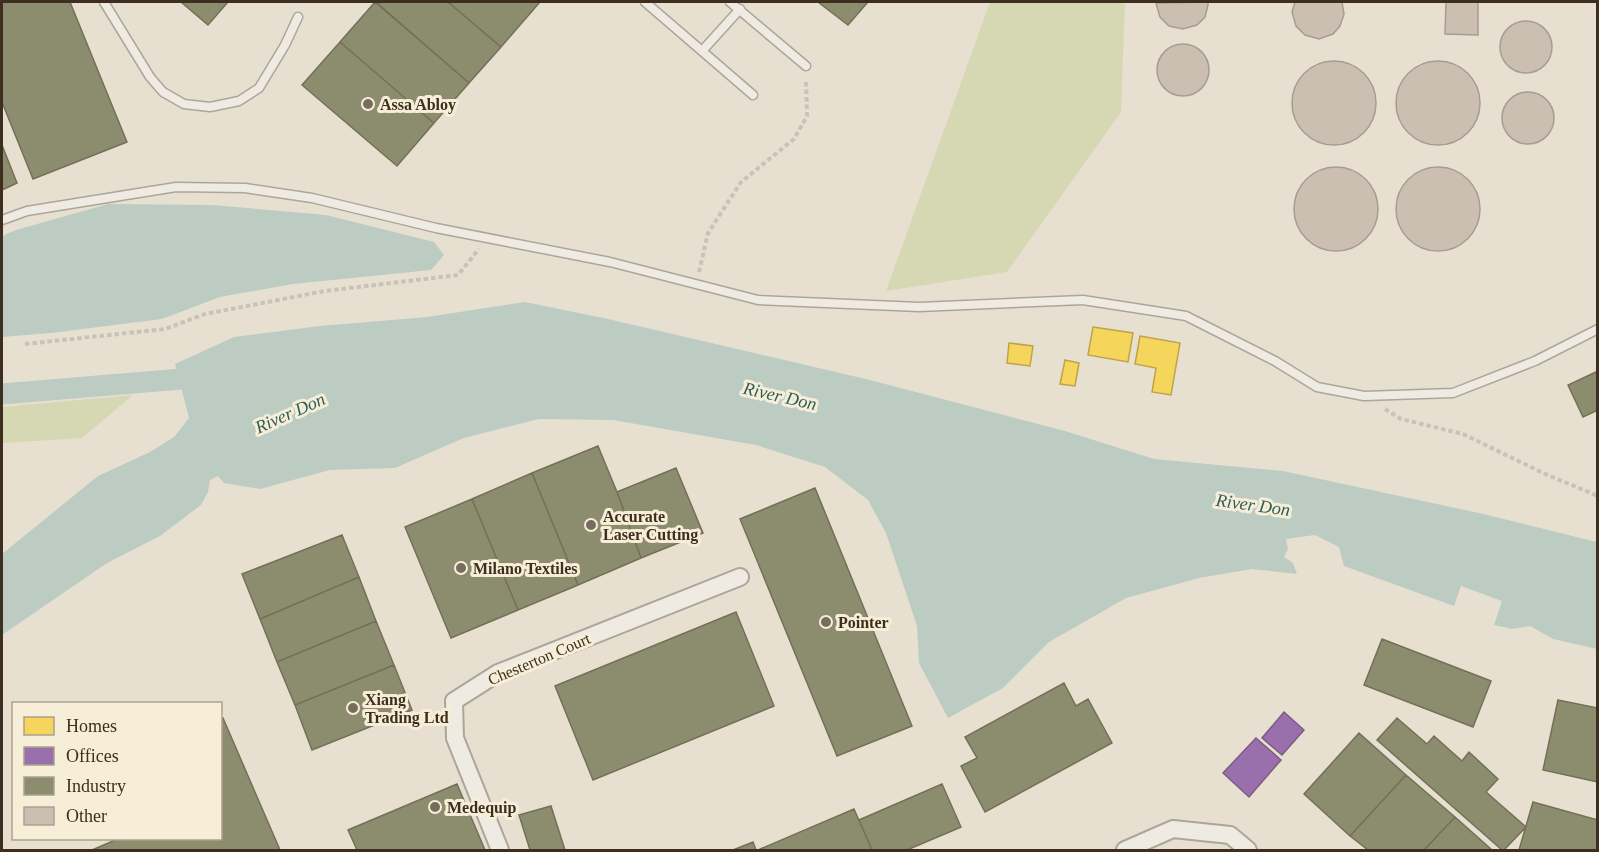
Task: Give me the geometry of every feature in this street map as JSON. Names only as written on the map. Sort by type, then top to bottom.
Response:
[{"type":"street","name":"Chesterton Court","points":[[500,850],[455,738],[454,701],[498,673],[740,578]]},
{"type":"street","points":[[1125,850],[1173,829],[1230,835],[1248,850]]},
{"type":"lane","points":[[104,2],[150,77],[163,92],[184,104],[210,107],[239,101],[259,88],[285,45],[298,17]]},
{"type":"lane","points":[[645,2],[753,95]]},
{"type":"lane","points":[[730,2],[806,66]]},
{"type":"lane","points":[[702,51],[740,9]]},
{"type":"lane","points":[[2,220],[27,211],[176,187],[245,188],[312,198],[436,228],[610,262],[758,300],[919,307],[1083,300],[1186,316],[1275,361],[1317,387],[1364,396],[1453,393],[1535,361],[1598,329]]},
{"type":"path","points":[[696,285],[708,233],[741,182],[794,139],[807,116],[806,66]]},
{"type":"path","points":[[25,344],[165,329],[205,314],[325,291],[458,275],[488,239]]},
{"type":"path","points":[[1364,396],[1401,419],[1463,434],[1543,473],[1598,496]]},
{"type":"green space","points":[[990,2],[1125,2],[1121,112],[1007,272],[886,291]]},
{"type":"green space","points":[[133,395],[82,438],[2,443],[2,407]]},
{"type":"water","points":[[108,204],[212,205],[326,215],[434,242],[444,255],[431,270],[293,284],[220,297],[162,319],[2,337],[2,236]]},
{"type":"water","name":"River Don","points":[[525,302],[870,380],[1065,431],[1154,459],[1283,471],[1479,513],[1597,542],[1597,649],[1553,639],[1530,626],[1512,629],[1494,625],[1502,601],[1461,586],[1454,606],[1344,566],[1339,547],[1315,535],[1286,539],[1288,549],[1284,557],[1293,563],[1297,574],[1252,569],[1199,578],[1126,598],[1049,642],[1003,688],[948,718],[919,663],[917,626],[886,533],[868,500],[825,467],[756,445],[613,420],[539,419],[464,438],[395,468],[330,470],[260,489],[224,483],[218,476],[210,480],[208,492],[201,505],[160,536],[107,563],[2,635],[2,554],[98,476],[150,452],[174,437],[189,418],[175,364],[234,337],[320,326],[427,317]]},
{"type":"building: Homes","points":[[1093,327],[1133,333],[1128,362],[1088,355]]},
{"type":"building: Homes","points":[[1140,336],[1180,343],[1171,395],[1152,392],[1156,368],[1135,364]]},
{"type":"building: Homes","points":[[1009,343],[1033,346],[1030,366],[1007,363]]},
{"type":"building: Homes","points":[[1065,360],[1079,363],[1075,386],[1060,384]]},
{"type":"building: Offices","points":[[1284,712],[1304,730],[1282,755],[1262,738]]},
{"type":"building: Offices","points":[[1256,738],[1281,760],[1249,797],[1223,773]]},
{"type":"building: Industry","points":[[2,2],[70,2],[127,142],[33,179],[2,102]]},
{"type":"building: Industry","points":[[181,2],[228,2],[208,25]]},
{"type":"building: Industry","points":[[375,2],[469,83],[434,123],[340,42]]},
{"type":"building: Industry","points":[[376,2],[448,2],[501,47],[469,83]]},
{"type":"building: Industry","points":[[448,2],[540,2],[501,47]]},
{"type":"building: Industry","points":[[818,2],[868,2],[848,25]]},
{"type":"building: Industry","name":"Assa Abloy","points":[[340,42],[434,123],[397,166],[302,85]]},
{"type":"building: Industry","points":[[2,145],[17,183],[2,190]]},
{"type":"building: Industry","points":[[1598,371],[1598,410],[1583,417],[1568,385]]},
{"type":"building: Industry","name":"Accurate Laser Cutting","points":[[598,446],[641,558],[578,585],[532,473]]},
{"type":"building: Industry","points":[[676,468],[703,533],[641,558],[617,492]]},
{"type":"building: Industry","points":[[532,473],[578,585],[518,610],[472,499]]},
{"type":"building: Industry","name":"Pointer","points":[[815,488],[912,726],[837,756],[740,519]]},
{"type":"building: Industry","name":"Milano Textiles","points":[[472,499],[518,610],[451,638],[405,527]]},
{"type":"building: Industry","points":[[342,535],[359,577],[260,619],[242,574]]},
{"type":"building: Industry","points":[[359,577],[376,621],[277,662],[260,619]]},
{"type":"building: Industry","points":[[736,612],[774,706],[593,780],[555,686]]},
{"type":"building: Industry","points":[[376,621],[394,665],[295,705],[277,662]]},
{"type":"building: Industry","points":[[1382,639],[1491,681],[1473,727],[1364,685]]},
{"type":"building: Industry","name":"Xiang Trading Ltd","points":[[394,665],[412,710],[312,750],[295,705]]},
{"type":"building: Industry","points":[[1064,683],[1076,706],[1088,699],[1112,743],[985,812],[961,766],[977,758],[965,737]]},
{"type":"building: Industry","points":[[1558,700],[1598,708],[1598,782],[1543,770]]},
{"type":"building: Industry","points":[[1397,718],[1427,744],[1434,736],[1462,761],[1469,752],[1498,779],[1486,792],[1526,827],[1504,850],[1377,740]]},
{"type":"building: Industry","points":[[222,719],[280,850],[92,850],[115,840],[222,840]]},
{"type":"building: Industry","points":[[1359,733],[1406,775],[1350,836],[1304,794]]},
{"type":"building: Industry","points":[[1406,775],[1455,817],[1424,850],[1368,850],[1350,836]]},
{"type":"building: Industry","name":"Medequip","points":[[457,784],[485,850],[357,850],[348,830]]},
{"type":"building: Industry","points":[[942,784],[961,827],[907,850],[872,850],[859,820]]},
{"type":"building: Industry","points":[[1533,802],[1598,820],[1598,850],[1519,850]]},
{"type":"building: Industry","points":[[551,806],[565,850],[530,850],[519,815]]},
{"type":"building: Industry","points":[[854,809],[872,850],[758,850]]},
{"type":"building: Industry","points":[[1455,817],[1492,850],[1424,850]]},
{"type":"building: Industry","points":[[753,842],[756,850],[733,850]]},
{"type":"building: Other","points":[[1208,2],[1208,5],[1205,17],[1197,25],[1183,29],[1169,26],[1160,17],[1156,3]]},
{"type":"building: Other","points":[[1295,2],[1342,2],[1344,14],[1340,26],[1333,34],[1319,39],[1305,35],[1296,26],[1292,12]]},
{"type":"building: Other","points":[[1446,2],[1478,2],[1478,35],[1445,34]]},
{"type":"building: Other","points":[[1526,21],[1536,23],[1544,29],[1550,37],[1552,47],[1550,57],[1544,65],[1536,71],[1526,73],[1516,71],[1508,65],[1502,57],[1500,47],[1502,37],[1508,29],[1516,23]]},
{"type":"building: Other","points":[[1183,44],[1193,46],[1201,52],[1207,60],[1209,70],[1207,80],[1201,88],[1193,94],[1183,96],[1173,94],[1165,88],[1159,80],[1157,70],[1159,60],[1165,52],[1173,46]]},
{"type":"building: Other","points":[[1334,61],[1357,68],[1369,80],[1376,103],[1369,126],[1357,138],[1334,145],[1311,138],[1299,126],[1292,103],[1299,80],[1311,68]]},
{"type":"building: Other","points":[[1438,61],[1461,68],[1473,80],[1480,103],[1473,126],[1461,138],[1438,145],[1415,138],[1403,126],[1396,103],[1403,80],[1415,68]]},
{"type":"building: Other","points":[[1528,92],[1538,94],[1546,100],[1552,108],[1554,118],[1552,128],[1546,136],[1538,142],[1528,144],[1518,142],[1510,136],[1504,128],[1502,118],[1504,108],[1510,100],[1518,94]]},
{"type":"building: Other","points":[[1336,167],[1359,174],[1371,186],[1378,209],[1371,232],[1359,244],[1336,251],[1313,244],[1301,232],[1294,209],[1301,186],[1313,174]]},
{"type":"building: Other","points":[[1438,167],[1461,174],[1473,186],[1480,209],[1473,232],[1461,244],[1438,251],[1415,244],[1403,232],[1396,209],[1403,186],[1415,174]]},
{"type":"waterway","points":[[2,394],[205,377]]},
{"type":"place","name":"Assa Abloy","points":[[368,104]]},
{"type":"place","name":"Accurate Laser Cutting","points":[[591,525]]},
{"type":"place","name":"Milano Textiles","points":[[461,568]]},
{"type":"place","name":"Pointer","points":[[826,622]]},
{"type":"place","name":"Xiang Trading Ltd","points":[[353,708]]},
{"type":"place","name":"Medequip","points":[[435,807]]}]
